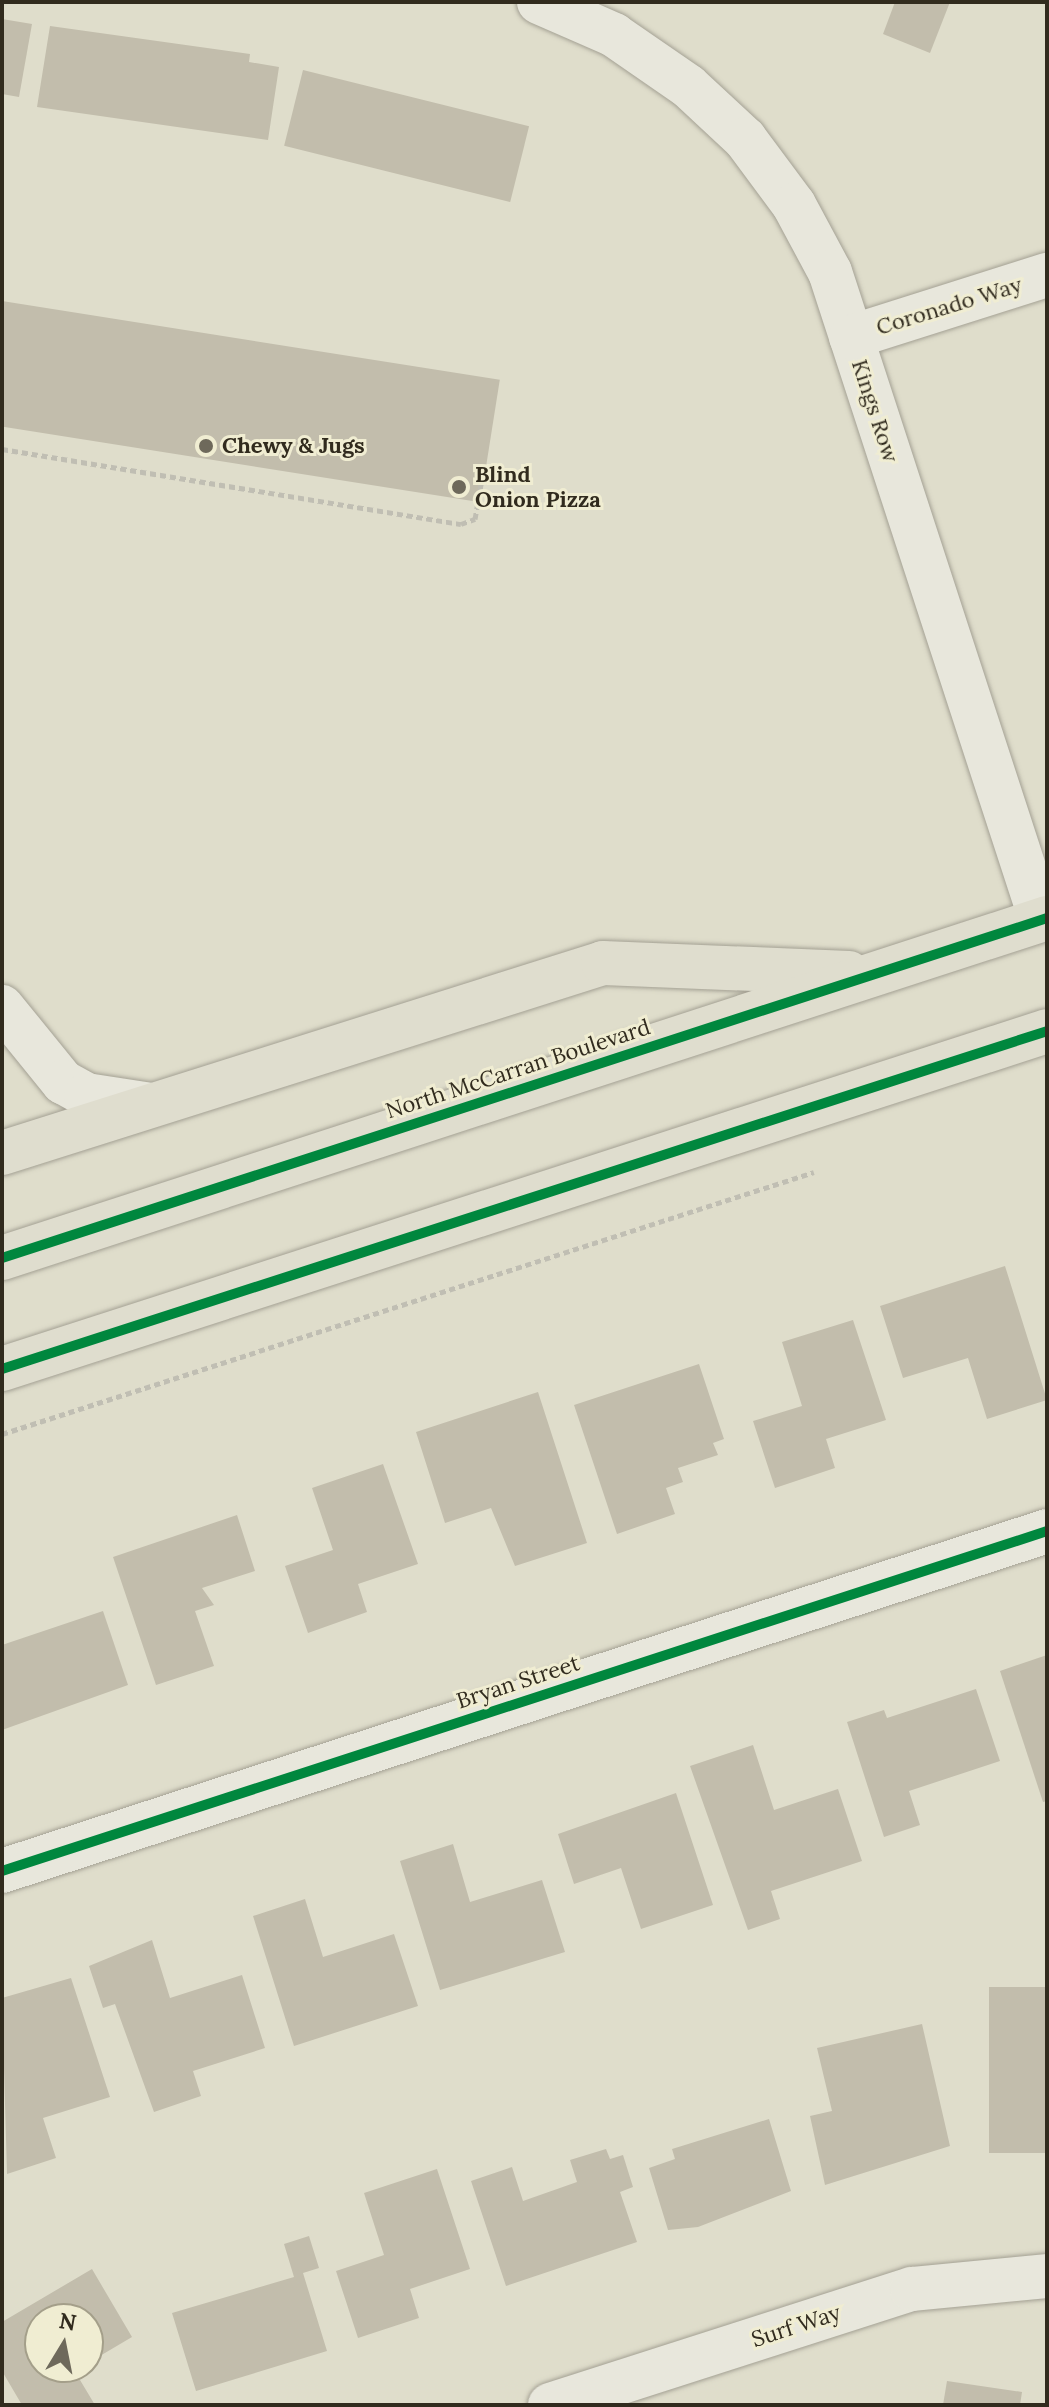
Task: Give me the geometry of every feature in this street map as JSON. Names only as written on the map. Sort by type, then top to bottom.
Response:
[{"type":"main road","name":"North McCarran Boulevard","points":[[2,1258],[872,975],[1045,925]]},
{"type":"main road","points":[[2,1153],[603,963],[872,975]]},
{"type":"main road","points":[[2,1369],[1047,1031]]},
{"type":"street","name":"Kings Row","points":[[539,2],[614,35],[688,86],[745,139],[794,205],[830,272],[1045,925]]},
{"type":"street","name":"Coronado Way","points":[[851,337],[1047,275]]},
{"type":"street","points":[[2,1007],[63,1082],[86,1095],[151,1105]]},
{"type":"street","name":"Bryan Street","points":[[2,1871],[1047,1531]]},
{"type":"street","name":"Surf Way","points":[[550,2405],[912,2289],[1047,2276]]},
{"type":"path","points":[[2,449],[461,524],[475,519],[484,467]]},
{"type":"path","points":[[2,1434],[814,1172]]},
{"type":"building","points":[[895,2],[950,2],[930,53],[883,34]]},
{"type":"building","points":[[2,19],[32,24],[19,97],[2,94]]},
{"type":"building","points":[[50,26],[250,54],[249,62],[279,67],[268,140],[37,107]]},
{"type":"building","points":[[303,70],[529,126],[510,202],[284,146]]},
{"type":"building","points":[[2,301],[500,380],[480,502],[2,427]]},
{"type":"building","points":[[1005,1266],[1047,1400],[987,1419],[968,1358],[903,1378],[880,1306]]},
{"type":"building","points":[[853,1320],[886,1420],[826,1439],[835,1468],[775,1488],[753,1421],[802,1406],[782,1342]]},
{"type":"building","points":[[699,1364],[724,1439],[713,1443],[718,1455],[678,1468],[683,1482],[666,1488],[675,1514],[617,1534],[574,1405]]},
{"type":"building","points":[[538,1392],[587,1543],[515,1566],[491,1508],[445,1523],[416,1432]]},
{"type":"building","points":[[383,1464],[418,1564],[358,1584],[367,1612],[308,1633],[285,1566],[333,1550],[312,1488]]},
{"type":"building","points":[[237,1515],[255,1571],[202,1588],[214,1605],[195,1611],[214,1666],[156,1685],[113,1557]]},
{"type":"building","points":[[103,1611],[128,1685],[2,1730],[2,1645]]},
{"type":"building","points":[[1047,1655],[1047,1801],[1043,1802],[1000,1671]]},
{"type":"building","points":[[976,1689],[1000,1761],[909,1791],[920,1825],[884,1837],[847,1722],[884,1710],[887,1718]]},
{"type":"building","points":[[753,1745],[774,1810],[838,1789],[862,1861],[771,1891],[780,1919],[748,1930],[690,1766]]},
{"type":"building","points":[[676,1793],[713,1905],[641,1929],[621,1868],[574,1884],[558,1834]]},
{"type":"building","points":[[453,1844],[470,1902],[542,1880],[565,1952],[440,1990],[400,1861]]},
{"type":"building","points":[[305,1899],[323,1957],[394,1934],[418,2006],[294,2046],[253,1916]]},
{"type":"building","points":[[152,1940],[170,1998],[242,1975],[265,2048],[193,2071],[201,2096],[154,2112],[115,2004],[103,2008],[89,1966]]},
{"type":"building","points":[[71,1978],[110,2097],[43,2118],[56,2158],[7,2174],[2,1998]]},
{"type":"building","points":[[989,1987],[1047,1987],[1047,2153],[989,2153]]},
{"type":"building","points":[[922,2024],[950,2146],[825,2185],[810,2116],[832,2111],[817,2048]]},
{"type":"building","points":[[769,2119],[791,2191],[698,2227],[668,2230],[649,2168],[675,2159],[672,2149]]},
{"type":"building","points":[[606,2149],[610,2159],[623,2155],[633,2187],[620,2192],[637,2242],[506,2286],[471,2181],[512,2167],[523,2201],[577,2182],[570,2160]]},
{"type":"building","points":[[437,2169],[470,2269],[410,2289],[419,2318],[358,2338],[336,2271],[384,2255],[364,2193]]},
{"type":"building","points":[[309,2236],[319,2268],[303,2273],[327,2351],[196,2391],[172,2313],[294,2277],[284,2244]]},
{"type":"building","points":[[92,2269],[132,2337],[104,2354],[104,2303],[34,2303]]},
{"type":"building","points":[[24,2309],[24,2383],[82,2383],[95,2405],[22,2405],[2,2371],[2,2322]]},
{"type":"building","points":[[947,2381],[1022,2392],[1020,2405],[943,2405]]},
{"type":"cycle path","points":[[2,1258],[1047,918]]},
{"type":"cycle path","points":[[2,1369],[1047,1031]]},
{"type":"cycle path","points":[[2,1871],[1047,1531]]},
{"type":"place","name":"Chewy & Jugs","points":[[206,446]]},
{"type":"place","name":"Blind Onion Pizza","points":[[459,487]]}]
